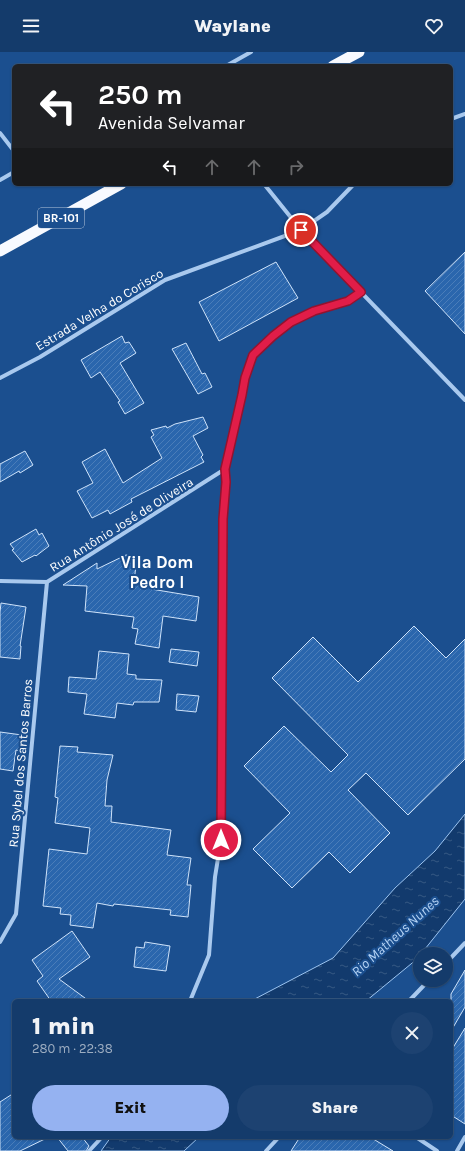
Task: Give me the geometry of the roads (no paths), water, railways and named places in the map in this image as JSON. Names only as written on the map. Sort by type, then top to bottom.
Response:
[{"type":"highway","points":[[337,64],[359,52]]},
{"type":"highway","name":"BR-101","points":[[0,251],[117,186]]},
{"type":"street","points":[[230,64],[251,52]]},
{"type":"street","points":[[453,118],[465,114]]},
{"type":"street","points":[[0,133],[12,148]]},
{"type":"street","points":[[0,180],[12,173]]},
{"type":"street","points":[[266,186],[301,230],[465,400]]},
{"type":"street","name":"Estrada Velha do Corisco","points":[[0,378],[40,357],[165,280],[301,230],[327,212],[352,186]]},
{"type":"street","points":[[191,999],[209,955],[215,876],[221,840],[223,519],[226,482],[225,469],[245,378],[253,355],[273,336],[291,322],[314,311],[348,301],[361,292]]},
{"type":"street","name":"Rua Antônio José de Oliveira","points":[[0,581],[47,582],[225,469]]},
{"type":"street","name":"Rua Sybel dos Santos Barros","points":[[0,942],[16,914],[47,582]]},
{"type":"street","points":[[453,955],[465,943]]},
{"type":"street","points":[[411,999],[422,987]]},
{"type":"street","points":[[456,1151],[465,1137]]},
{"type":"street","points":[[88,1151],[100,1139]]},
{"type":"street","points":[[266,1151],[277,1139]]},
{"type":"street","points":[[419,1139],[437,1151]]},
{"type":"water","name":"Rio Matheus Nunes","points":[[465,814],[465,899],[427,947],[413,947],[413,962],[368,999],[255,999],[333,958],[395,888],[435,851]]},
{"type":"water","points":[[110,1139],[197,1139],[184,1151],[101,1151]]},
{"type":"district","name":"Vila Dom Pedro I","points":[[157,572]]}]
